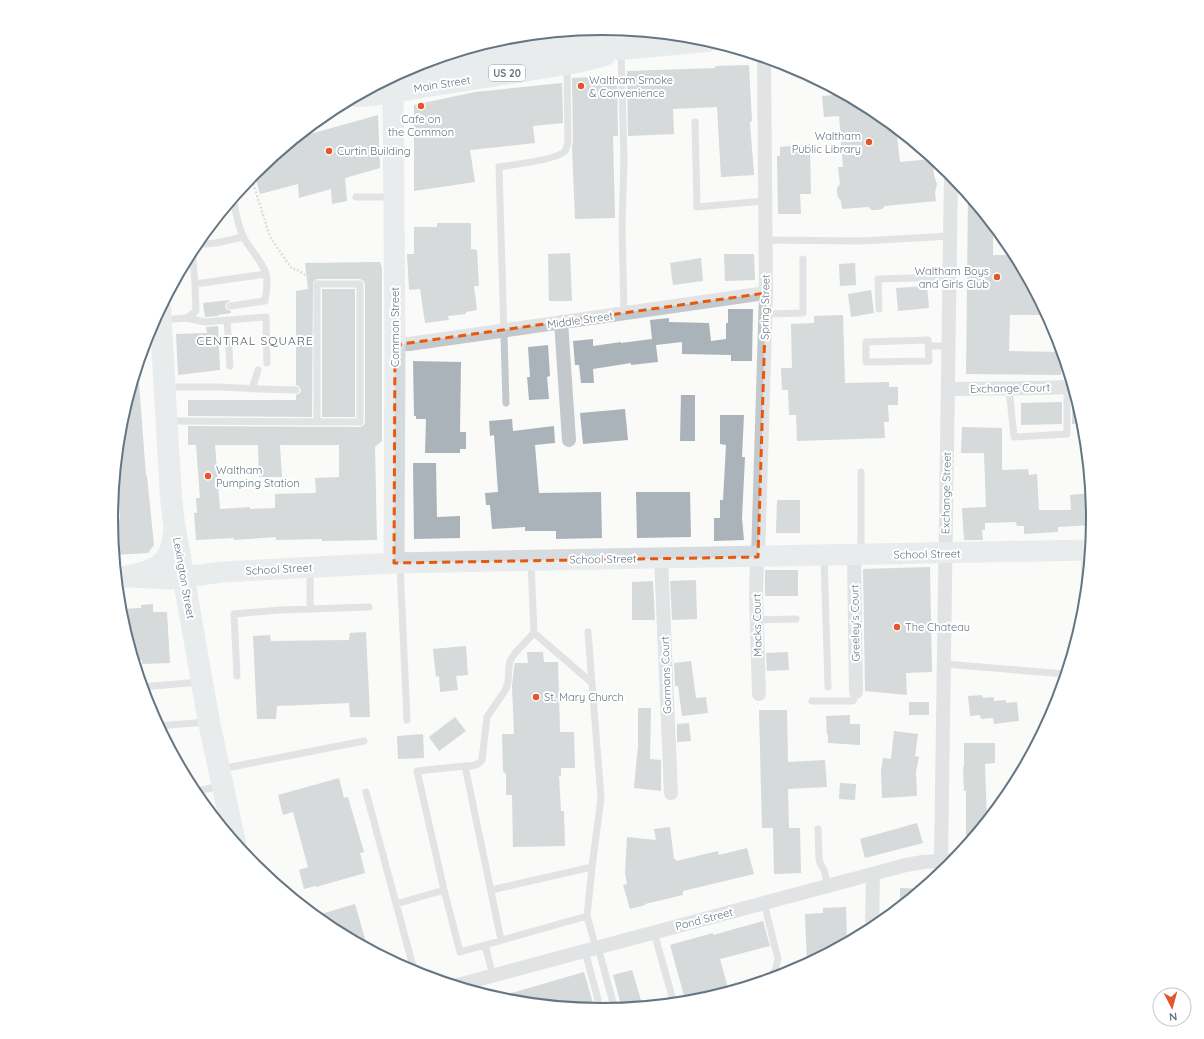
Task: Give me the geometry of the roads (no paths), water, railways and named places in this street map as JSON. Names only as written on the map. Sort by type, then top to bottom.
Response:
[{"type":"main road","name":"Main Street","points":[[440,63],[560,48],[601,57],[620,49],[689,43]]},
{"type":"main road","name":"Main Street","points":[[393,84],[560,48]]},
{"type":"main road","name":"Lexington Street","points":[[161,318],[174,523],[209,722],[231,830]]},
{"type":"main road","points":[[121,577],[149,571],[168,558],[174,538],[174,523]]},
{"type":"street","name":"Spring Street","points":[[758,557],[766,293],[764,63]]},
{"type":"street","name":"Common Street","points":[[393,84],[394,196],[390,345],[397,563]]},
{"type":"street","name":"Exchange Street","points":[[941,860],[951,183]]},
{"type":"street","name":"Middle Street","points":[[390,345],[409,344],[504,331],[766,293]]},
{"type":"street","points":[[561,322],[569,440]]},
{"type":"street","name":"Exchange Court","points":[[948,389],[1068,387]]},
{"type":"street","name":"School Street","points":[[121,577],[170,579],[222,572],[397,563],[1085,550]]},
{"type":"street","name":"Greeley's Court","points":[[856,692],[858,555]]},
{"type":"street","name":"Macks Court","points":[[758,557],[757,620],[759,694]]},
{"type":"street","name":"Gormans Court","points":[[662,558],[671,792]]},
{"type":"street","name":"Pond Street","points":[[464,983],[915,863],[947,860]]},
{"type":"street","points":[[872,921],[873,874]]},
{"type":"lane","points":[[506,403],[499,167],[552,158],[563,153],[567,148],[568,141],[560,48]]},
{"type":"lane","points":[[620,49],[624,160],[622,227],[624,313]]},
{"type":"lane","points":[[695,122],[697,207],[765,201]]},
{"type":"lane","points":[[356,197],[394,196]]},
{"type":"lane","points":[[230,306],[265,301],[267,283],[266,274],[243,237],[234,204]]},
{"type":"lane","points":[[766,240],[862,241],[950,236]]},
{"type":"lane","points":[[203,245],[243,237]]},
{"type":"lane","points":[[765,314],[803,313],[803,259]]},
{"type":"lane","points":[[193,260],[196,311]]},
{"type":"lane","points":[[195,284],[266,274]]},
{"type":"lane","points":[[879,309],[878,279],[949,277]]},
{"type":"lane","points":[[168,421],[317,422],[360,422],[360,284],[318,284],[317,422]]},
{"type":"lane","points":[[187,318],[196,311],[204,310]]},
{"type":"lane","points":[[163,314],[205,322],[266,317],[267,362]]},
{"type":"lane","points":[[227,320],[230,366]]},
{"type":"lane","points":[[928,340],[928,346],[929,360],[866,362],[866,342],[928,340]]},
{"type":"lane","points":[[928,346],[948,346]]},
{"type":"lane","points":[[252,388],[258,370]]},
{"type":"lane","points":[[166,387],[296,390]]},
{"type":"lane","points":[[1009,388],[1014,437],[1067,434],[1070,393]]},
{"type":"lane","points":[[858,555],[861,472]]},
{"type":"lane","points":[[824,555],[828,687]]},
{"type":"lane","points":[[530,561],[534,633],[591,682]]},
{"type":"lane","points":[[397,563],[407,720]]},
{"type":"lane","points":[[310,567],[310,608]]},
{"type":"lane","points":[[237,676],[234,614],[310,608],[370,607]]},
{"type":"lane","points":[[757,620],[796,619]]},
{"type":"lane","points":[[588,632],[600,798],[587,916],[600,1004]]},
{"type":"lane","points":[[534,633],[515,653],[510,661],[506,689],[487,717],[482,760],[478,764],[418,770],[444,890],[460,952],[587,916]]},
{"type":"lane","points":[[944,664],[1061,674]]},
{"type":"lane","points":[[147,687],[202,682]]},
{"type":"lane","points":[[812,701],[853,701],[856,692]]},
{"type":"lane","points":[[163,726],[209,722]]},
{"type":"lane","points":[[199,789],[220,777],[364,740]]},
{"type":"lane","points":[[464,766],[501,940]]},
{"type":"lane","points":[[366,792],[413,965]]},
{"type":"lane","points":[[818,829],[820,863],[824,870],[828,886]]},
{"type":"lane","points":[[491,890],[592,867]]},
{"type":"lane","points":[[396,904],[444,890]]},
{"type":"lane","points":[[764,903],[778,959],[774,972]]},
{"type":"lane","points":[[654,932],[673,999]]},
{"type":"lane","points":[[485,945],[493,976]]},
{"type":"lane","points":[[593,949],[613,1004]]},
{"type":"place","name":"Waltham Smoke & Convenience","points":[[581,86]]},
{"type":"place","name":"Cafe on the Common","points":[[421,106]]},
{"type":"place","name":"Waltham Public Library","points":[[869,142]]},
{"type":"place","name":"Curtin Building","points":[[329,151]]},
{"type":"place","name":"Waltham Boys and Girls Club","points":[[997,277]]},
{"type":"place","name":"Waltham Pumping Station","points":[[208,476]]},
{"type":"place","name":"The Chateau","points":[[897,627]]},
{"type":"place","name":"St. Mary Church","points":[[536,697]]},
{"type":"district","name":"CENTRAL SQUARE","points":[[255,340]]}]
